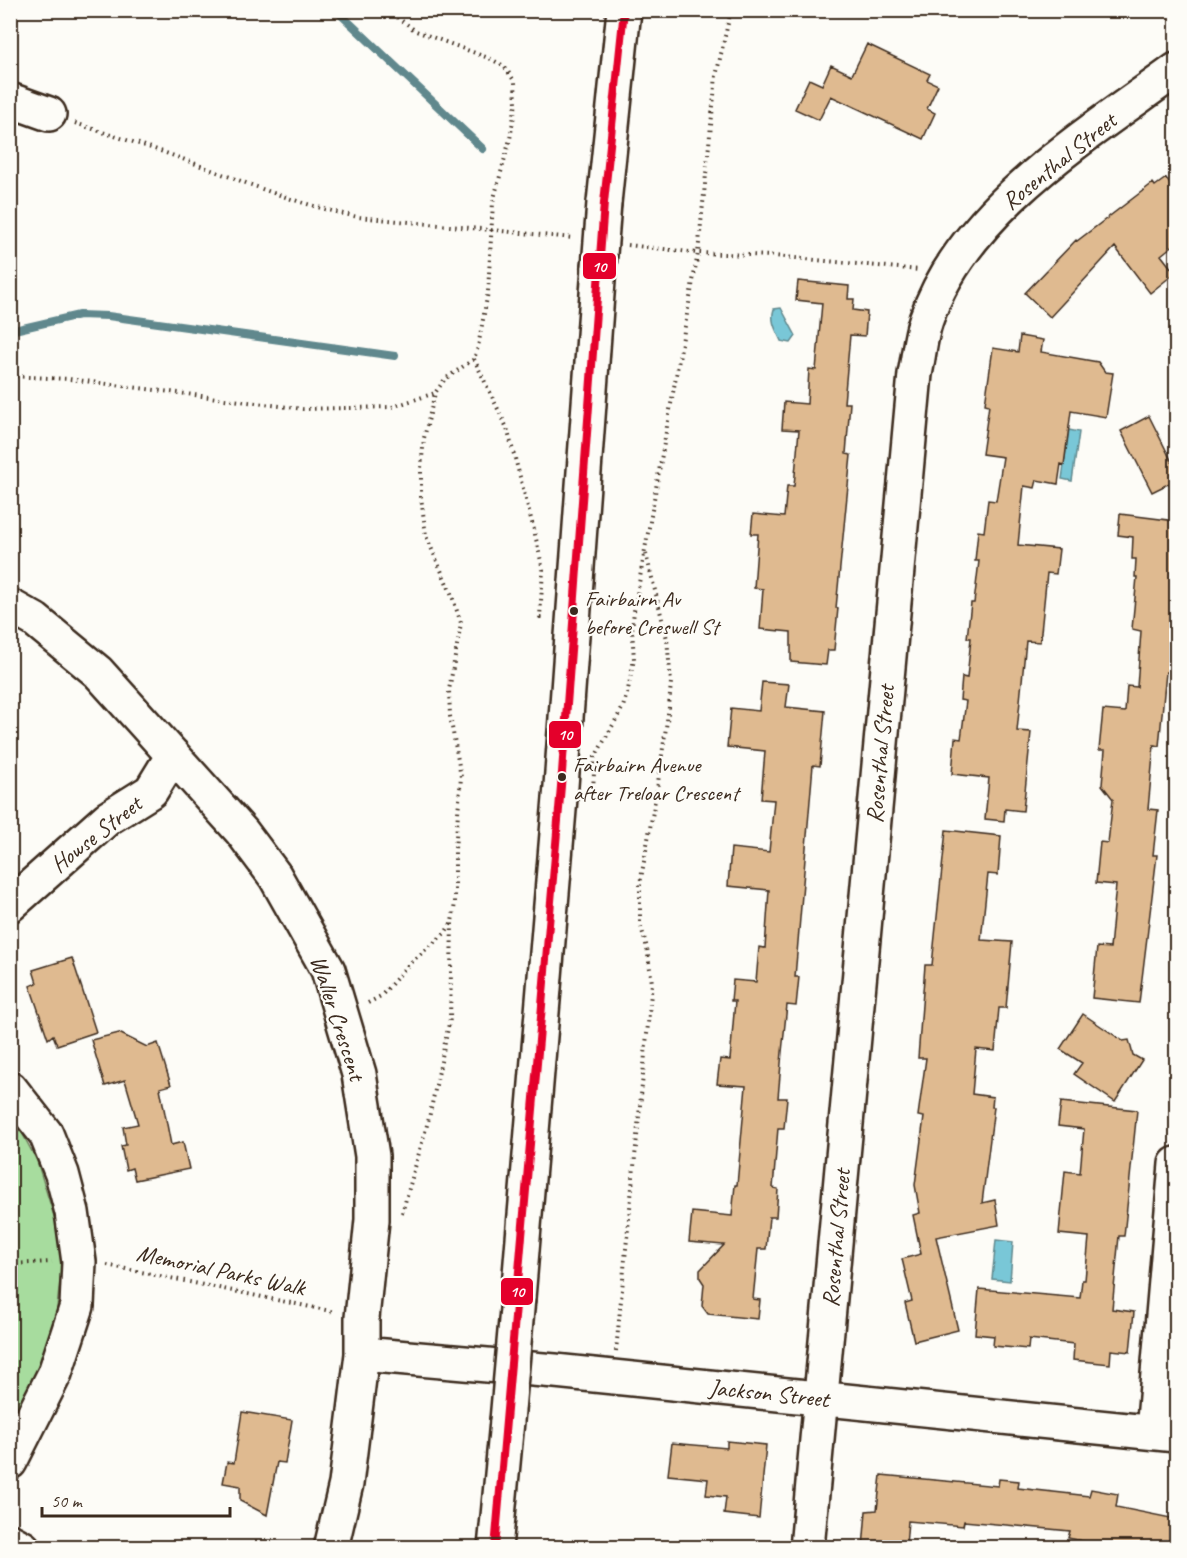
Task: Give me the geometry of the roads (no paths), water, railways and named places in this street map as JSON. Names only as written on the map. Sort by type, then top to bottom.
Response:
[{"type":"street","points":[[614,102],[617,10]]},
{"type":"street","points":[[495,1548],[561,786],[600,250],[624,10]]},
{"type":"street","name":"Rosenthal Street","points":[[807,1548],[915,374],[925,321],[947,273],[980,228],[1039,171],[1176,70]]},
{"type":"street","points":[[10,100],[49,114]]},
{"type":"street","name":"Waller Crescent","points":[[10,606],[35,620],[98,672],[242,832],[275,876],[328,970],[359,1074],[372,1156],[372,1220],[362,1318],[362,1354],[346,1484],[331,1548]]},
{"type":"street","name":"Howse Street","points":[[10,905],[108,818],[151,791],[173,755]]},
{"type":"street","points":[[10,1088],[46,1134],[62,1174],[72,1212],[79,1262],[77,1306],[55,1372],[10,1462]]},
{"type":"street","points":[[1165,1433],[1176,1164]]},
{"type":"street","name":"Jackson Street","points":[[362,1354],[1165,1433]]},
{"type":"street","points":[[10,1540],[23,1548]]},
{"type":"water","points":[[781,308],[796,336],[791,343],[781,341],[774,325],[774,309]]},
{"type":"water","points":[[1069,430],[1079,432],[1072,481],[1062,479]]},
{"type":"water","points":[[996,1240],[1013,1242],[1010,1281],[992,1279]]},
{"type":"waterway","points":[[336,10],[483,149]]},
{"type":"waterway","points":[[10,331],[79,315],[108,316],[395,356]]},
{"type":"place","name":"Fairbairn Av before Creswell St","points":[[574,611]]},
{"type":"place","name":"Fairbairn Avenue after Treloar Crescent","points":[[562,777]]}]
